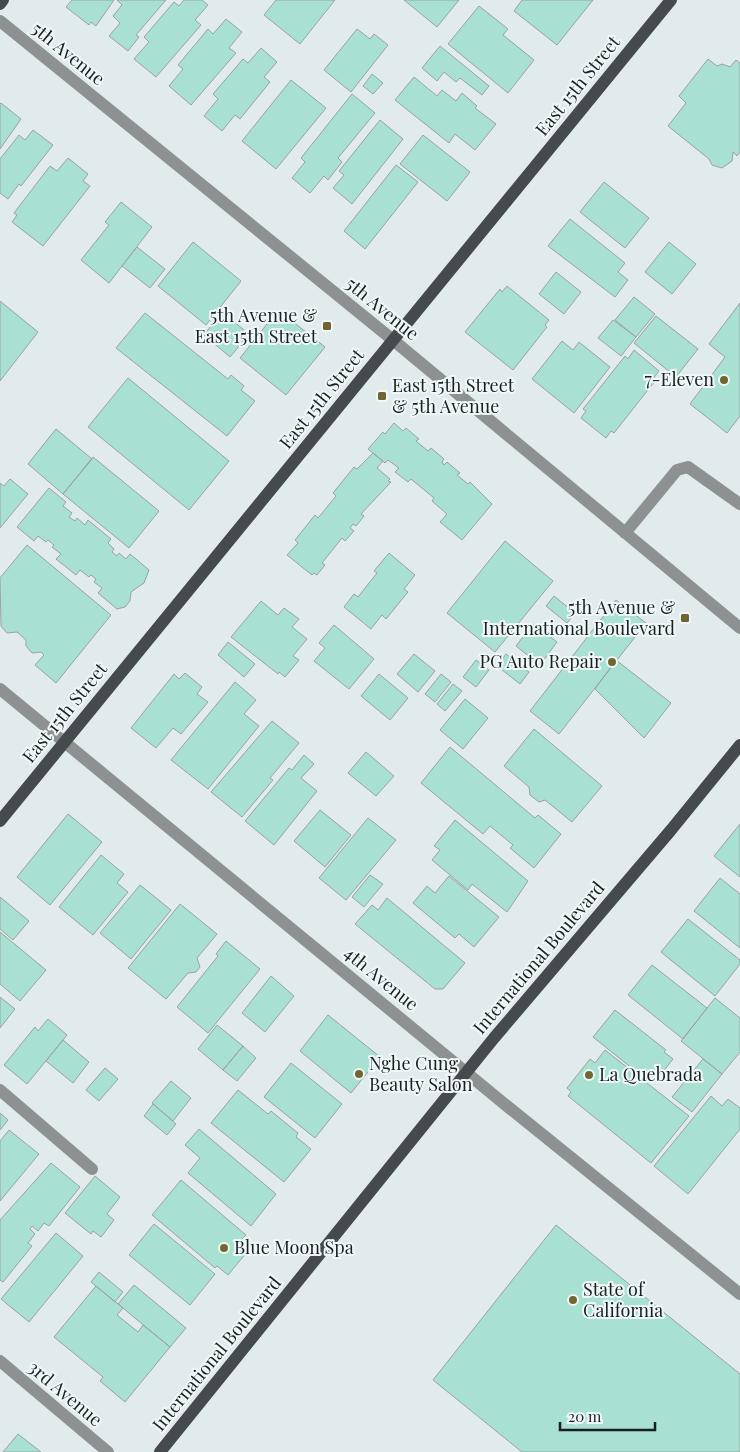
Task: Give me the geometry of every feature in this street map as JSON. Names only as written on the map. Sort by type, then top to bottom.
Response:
[{"type":"main road","points":[[0,4],[4,0]]},
{"type":"main road","name":"East 15th Street","points":[[0,821],[671,0]]},
{"type":"main road","name":"International Boulevard","points":[[160,1452],[466,1072],[740,745]]},
{"type":"street","name":"5th Avenue","points":[[0,21],[393,340],[740,628]]},
{"type":"street","points":[[625,533],[677,470],[688,467],[738,498]]},
{"type":"street","name":"4th Avenue","points":[[0,689],[466,1072],[740,1294]]},
{"type":"street","points":[[0,1090],[92,1169]]},
{"type":"street","name":"3rd Avenue","points":[[0,1362],[108,1452]]},
{"type":"building","points":[[72,0],[114,0],[96,26],[91,22],[89,25],[66,7]]},
{"type":"building","points":[[117,0],[166,0],[136,35],[139,37],[128,51],[109,36],[120,23],[113,16],[122,5]]},
{"type":"building","points":[[184,0],[202,0],[208,5],[195,20],[201,25],[156,77],[134,59],[149,42],[144,37],[174,2],[179,6]]},
{"type":"building","points":[[276,0],[335,0],[300,44],[264,15]]},
{"type":"building","points":[[404,0],[459,0],[437,27]]},
{"type":"building","points":[[522,0],[593,0],[557,45],[514,11]]},
{"type":"building","points":[[479,6],[508,29],[503,35],[534,60],[508,93],[448,44]]},
{"type":"building","points":[[226,19],[242,32],[229,48],[236,53],[191,105],[169,86],[183,69],[178,65],[208,29],[213,34]]},
{"type":"building","points":[[357,29],[370,39],[374,34],[388,45],[351,92],[324,70]]},
{"type":"building","points":[[440,46],[489,86],[482,95],[460,78],[456,82],[444,72],[437,81],[422,68]]},
{"type":"building","points":[[261,48],[277,62],[264,77],[270,82],[240,119],[235,115],[222,131],[204,116],[218,99],[213,94],[243,59],[248,63]]},
{"type":"building","points":[[708,59],[717,66],[722,64],[730,67],[736,60],[740,63],[740,152],[737,156],[733,152],[732,161],[722,168],[712,165],[709,159],[668,126],[686,103],[679,96]]},
{"type":"building","points":[[372,74],[383,83],[373,94],[363,86]]},
{"type":"building","points":[[414,77],[437,96],[442,90],[456,101],[462,93],[477,106],[475,108],[496,124],[475,150],[455,134],[449,143],[395,100]]},
{"type":"building","points":[[291,80],[326,108],[276,169],[242,141]]},
{"type":"building","points":[[352,94],[375,113],[338,158],[342,162],[328,180],[324,176],[310,193],[292,178],[305,162],[301,158]]},
{"type":"building","points":[[0,104],[21,119],[0,149]]},
{"type":"building","points":[[380,120],[403,139],[352,204],[333,188],[344,175],[339,171]]},
{"type":"building","points":[[33,130],[53,145],[21,186],[19,184],[8,199],[0,193],[0,159],[19,135],[25,140]]},
{"type":"building","points":[[423,135],[470,172],[447,201],[400,164]]},
{"type":"building","points":[[68,158],[88,174],[83,181],[90,186],[43,246],[12,222],[17,215],[14,213],[50,166],[57,171]]},
{"type":"building","points":[[396,165],[418,182],[365,249],[344,231]]},
{"type":"building","points":[[604,182],[649,218],[625,248],[580,212]]},
{"type":"building","points":[[121,202],[152,227],[109,283],[81,260],[109,225],[105,222]]},
{"type":"building","points":[[570,219],[625,263],[618,272],[628,280],[615,297],[548,246]]},
{"type":"building","points":[[193,242],[241,281],[206,325],[158,286]]},
{"type":"building","points":[[669,242],[696,264],[672,294],[645,272]]},
{"type":"building","points":[[137,247],[165,269],[150,288],[122,266]]},
{"type":"building","points":[[556,272],[581,292],[564,314],[539,294]]},
{"type":"building","points":[[507,286],[549,320],[545,325],[547,327],[513,370],[465,332],[500,289],[502,292]]},
{"type":"building","points":[[634,297],[655,314],[636,337],[615,320]]},
{"type":"building","points":[[0,301],[38,332],[0,381]]},
{"type":"building","name":"7-Eleven","points":[[740,303],[740,416],[727,433],[690,404],[725,357],[709,344]]},
{"type":"building","points":[[278,310],[325,347],[286,395],[240,358]]},
{"type":"building","points":[[222,312],[249,334],[230,357],[204,335]]},
{"type":"building","points":[[145,313],[228,379],[231,375],[244,386],[241,390],[255,401],[227,436],[116,348]]},
{"type":"building","points":[[656,316],[698,349],[676,377],[634,343]]},
{"type":"building","points":[[613,320],[636,337],[621,356],[598,338]]},
{"type":"building","points":[[562,341],[573,350],[579,342],[610,367],[574,413],[532,379]]},
{"type":"building","points":[[634,350],[659,371],[653,379],[655,381],[614,433],[611,431],[606,438],[581,418],[586,411],[583,409],[625,356],[628,359]]},
{"type":"building","points":[[128,378],[229,461],[189,510],[88,427]]},
{"type":"building","points":[[394,423],[403,431],[406,428],[419,439],[416,441],[428,451],[431,448],[444,459],[442,462],[444,465],[447,462],[460,473],[457,475],[468,484],[470,482],[492,504],[462,540],[440,522],[447,514],[432,501],[434,498],[411,479],[408,482],[395,472],[399,468],[388,460],[385,463],[368,449]]},
{"type":"building","points":[[56,429],[92,459],[63,494],[28,464]]},
{"type":"building","points":[[373,453],[383,461],[377,468],[391,482],[361,514],[364,516],[356,526],[353,524],[350,528],[354,531],[345,541],[342,538],[322,563],[325,565],[317,575],[314,573],[312,575],[287,555],[298,543],[295,540],[315,515],[318,518],[336,496],[333,493],[354,467],[357,469]]},
{"type":"building","points":[[93,457],[159,511],[129,548],[63,494]]},
{"type":"building","points":[[10,479],[28,494],[0,528],[0,483],[4,486]]},
{"type":"building","points":[[49,488],[66,502],[63,506],[72,513],[69,517],[75,521],[77,518],[85,525],[88,520],[111,539],[108,543],[114,549],[112,552],[117,556],[119,553],[126,559],[130,554],[149,570],[144,583],[131,592],[130,601],[125,607],[117,609],[98,593],[102,588],[94,582],[96,579],[91,575],[89,577],[80,570],[76,575],[56,559],[61,554],[52,547],[54,545],[48,540],[46,542],[38,536],[34,541],[17,527]]},
{"type":"building","points":[[505,541],[553,581],[495,652],[447,613]]},
{"type":"building","points":[[27,545],[111,615],[56,683],[35,665],[44,655],[41,652],[32,653],[26,646],[26,640],[17,632],[7,633],[1,626],[0,578]]},
{"type":"building","points":[[389,553],[415,575],[404,589],[408,592],[386,619],[382,615],[371,629],[344,607],[354,594],[358,597],[377,573],[374,571]]},
{"type":"building","points":[[554,596],[575,613],[567,623],[546,606]]},
{"type":"building","points":[[616,600],[646,623],[559,734],[530,711]]},
{"type":"building","points":[[261,601],[278,615],[284,608],[299,619],[292,627],[307,639],[293,656],[299,660],[285,677],[279,672],[278,674],[231,637]]},
{"type":"building","points":[[533,624],[557,642],[540,665],[516,646]]},
{"type":"building","points":[[334,625],[374,659],[349,689],[314,661],[325,648],[319,643]]},
{"type":"building","points":[[228,642],[255,664],[244,677],[218,655]]},
{"type":"building","points":[[414,654],[435,671],[418,692],[397,674]]},
{"type":"building","points":[[506,654],[529,672],[520,684],[497,666]]},
{"type":"building","points":[[476,660],[489,670],[476,687],[463,677]]},
{"type":"building","points":[[616,660],[671,703],[644,738],[595,689]]},
{"type":"building","points":[[185,673],[202,687],[197,694],[208,702],[181,734],[173,728],[156,748],[131,728],[174,674],[179,679]]},
{"type":"building","points":[[379,674],[408,698],[390,720],[361,696]]},
{"type":"building","points":[[441,674],[451,682],[435,702],[425,694]]},
{"type":"building","points":[[235,682],[256,700],[244,714],[259,726],[208,789],[171,760]]},
{"type":"building","points":[[453,684],[462,691],[445,711],[437,704]]},
{"type":"building","points":[[465,699],[488,718],[463,749],[440,730]]},
{"type":"building","points":[[272,721],[299,743],[270,778],[273,780],[242,817],[211,792]]},
{"type":"building","points":[[534,729],[602,786],[572,822],[545,800],[539,802],[530,795],[529,787],[504,766]]},
{"type":"building","points":[[450,747],[535,818],[538,815],[561,834],[534,868],[510,848],[513,845],[490,826],[483,834],[421,783]]},
{"type":"building","points":[[366,752],[394,776],[376,796],[348,773]]},
{"type":"building","points":[[304,755],[314,764],[301,778],[317,791],[274,845],[245,821],[289,768],[292,770]]},
{"type":"building","points":[[320,810],[351,835],[325,867],[294,841]]},
{"type":"building","points":[[68,814],[102,842],[50,905],[17,877]]},
{"type":"building","points":[[368,818],[396,840],[346,900],[319,878]]},
{"type":"building","points":[[455,820],[528,881],[507,912],[472,884],[468,890],[432,860],[440,850],[434,846]]},
{"type":"building","points":[[740,824],[740,877],[714,856]]},
{"type":"building","points":[[101,855],[124,874],[117,883],[128,892],[93,935],[59,907]]},
{"type":"building","points":[[370,875],[383,884],[364,907],[352,897]]},
{"type":"building","points":[[449,876],[499,917],[474,947],[459,934],[455,938],[413,903],[427,886],[435,893]]},
{"type":"building","points":[[720,878],[740,894],[740,948],[694,911]]},
{"type":"building","points":[[140,885],[171,910],[131,959],[100,933]]},
{"type":"building","points":[[0,897],[29,921],[13,940],[0,929]]},
{"type":"building","points":[[387,898],[465,963],[443,989],[435,989],[355,924],[372,905],[378,910]]},
{"type":"building","points":[[180,904],[217,934],[197,958],[200,967],[196,972],[188,973],[166,999],[128,968]]},
{"type":"building","points":[[688,919],[740,960],[740,964],[715,996],[661,952]]},
{"type":"building","points":[[0,932],[46,970],[20,1001],[0,984]]},
{"type":"building","points":[[226,941],[260,969],[208,1033],[177,1007],[218,956],[216,954]]},
{"type":"building","points":[[652,965],[707,1008],[683,1039],[628,995]]},
{"type":"building","points":[[271,976],[294,996],[265,1032],[242,1013]]},
{"type":"building","points":[[0,997],[15,1009],[0,1028]]},
{"type":"building","points":[[715,998],[740,1018],[740,1052],[722,1074],[681,1041]]},
{"type":"building","points":[[615,1010],[666,1050],[664,1052],[673,1059],[655,1082],[646,1075],[644,1078],[593,1037]]},
{"type":"building","points":[[328,1015],[380,1057],[351,1093],[300,1051]]},
{"type":"building","points":[[48,1019],[67,1035],[27,1084],[4,1065],[35,1027],[38,1031]]},
{"type":"building","points":[[217,1025],[243,1046],[223,1070],[198,1049]]},
{"type":"building","points":[[63,1040],[89,1062],[73,1083],[46,1061]]},
{"type":"building","points":[[243,1046],[256,1058],[237,1081],[223,1070]]},
{"type":"building","points":[[605,1050],[689,1116],[651,1163],[568,1096],[571,1092],[567,1088],[590,1059],[595,1063]]},
{"type":"building","points":[[703,1059],[722,1074],[692,1112],[672,1097]]},
{"type":"building","points":[[291,1063],[342,1104],[315,1138],[264,1097]]},
{"type":"building","points":[[105,1068],[118,1079],[99,1101],[86,1090]]},
{"type":"building","points":[[171,1081],[191,1098],[173,1121],[152,1103]]},
{"type":"building","points":[[238,1090],[268,1114],[271,1111],[298,1133],[296,1137],[311,1149],[284,1182],[211,1123]]},
{"type":"building","points":[[711,1096],[722,1106],[728,1099],[740,1108],[740,1129],[688,1194],[654,1166]]},
{"type":"building","points":[[153,1104],[176,1124],[167,1135],[144,1116]]},
{"type":"building","points":[[0,1113],[8,1120],[0,1130]]},
{"type":"building","points":[[199,1129],[276,1194],[251,1226],[188,1173],[200,1158],[185,1145]]},
{"type":"building","points":[[9,1130],[39,1154],[0,1201],[0,1141]]},
{"type":"building","points":[[51,1163],[80,1187],[49,1226],[44,1223],[38,1231],[32,1226],[30,1229],[35,1234],[28,1243],[32,1246],[3,1282],[0,1280],[0,1220]]},
{"type":"building","points":[[95,1176],[120,1197],[107,1214],[114,1220],[101,1237],[93,1231],[91,1234],[65,1213]]},
{"type":"building","points":[[181,1180],[246,1235],[238,1243],[248,1251],[228,1275],[217,1266],[215,1268],[152,1215]]},
{"type":"building","points":[[154,1224],[215,1274],[190,1305],[129,1255]]},
{"type":"building","name":"State of California","points":[[556,1225],[740,1374],[740,1452],[522,1452],[433,1380]]},
{"type":"building","points":[[56,1233],[83,1256],[29,1322],[1,1299]]},
{"type":"building","points":[[99,1272],[123,1292],[115,1302],[91,1282]]},
{"type":"building","points":[[134,1285],[186,1328],[170,1347],[118,1304]]},
{"type":"building","points":[[96,1286],[123,1308],[117,1315],[138,1332],[143,1325],[170,1347],[125,1402],[100,1381],[103,1377],[54,1337]]},
{"type":"building","points":[[18,1434],[41,1452],[3,1452]]},
{"type":"place","name":"5th Avenue & East 15th Street","points":[[327,326]]},
{"type":"place","name":"7-Eleven","points":[[724,380]]},
{"type":"place","name":"East 15th Street & 5th Avenue","points":[[382,396]]},
{"type":"place","name":"5th Avenue & International Boulevard","points":[[685,618]]},
{"type":"place","name":"PG Auto Repair","points":[[612,662]]},
{"type":"place","name":"Nghe Cung Beauty Salon","points":[[359,1074]]},
{"type":"place","name":"La Quebrada","points":[[589,1075]]},
{"type":"place","name":"Blue Moon Spa","points":[[224,1248]]},
{"type":"place","name":"State of California","points":[[573,1300]]}]
